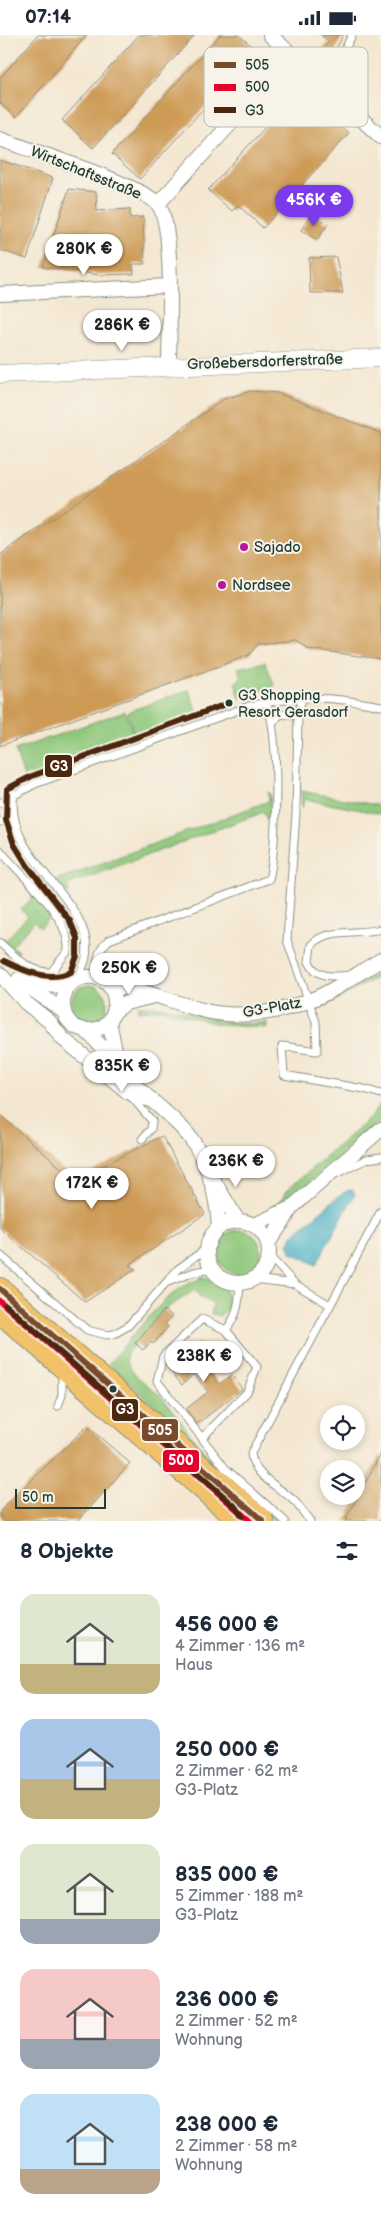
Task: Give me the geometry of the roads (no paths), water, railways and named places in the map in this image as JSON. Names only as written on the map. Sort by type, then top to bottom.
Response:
[{"type":"main road","points":[[0,1289],[263,1521]]},
{"type":"main road","points":[[0,1312],[235,1519]]},
{"type":"street","points":[[270,35],[283,47]]},
{"type":"street","points":[[368,125],[381,137]]},
{"type":"street","points":[[158,204],[227,127]]},
{"type":"street","name":"Wirtschaftsstraße","points":[[0,139],[137,190],[158,204],[166,227],[169,286],[169,366]]},
{"type":"street","points":[[0,295],[169,286]]},
{"type":"street","name":"Großebersdorferstraße","points":[[0,374],[381,358]]},
{"type":"street","name":"G3-Platz","points":[[18,979],[52,985],[91,977],[204,1011],[236,1015],[273,1011],[308,1001],[381,960]]},
{"type":"street","name":"G3-Platz","points":[[0,969],[18,979],[63,1011],[71,1024],[86,1030],[95,1038],[109,1058],[118,1065],[150,1101]]},
{"type":"street","points":[[0,974],[26,1003],[49,1021],[62,1038],[128,1092],[150,1101],[186,1132],[196,1145],[208,1172],[238,1221]]},
{"type":"street","points":[[63,1011],[63,998],[75,980]]},
{"type":"street","points":[[106,983],[116,1001],[112,1016],[118,1065]]},
{"type":"street","name":"G3-Platz","points":[[86,1030],[100,1029],[126,1003],[154,997]]},
{"type":"street","points":[[254,1225],[290,1208],[381,1129]]},
{"type":"street","points":[[208,1172],[219,1228]]},
{"type":"street","points":[[269,1249],[262,1232],[254,1225],[238,1221],[227,1223],[219,1228],[212,1236],[207,1249],[212,1269],[223,1280],[240,1284],[254,1279],[266,1267],[269,1249],[290,1208]]},
{"type":"lane","points":[[346,47],[352,35]]},
{"type":"lane","points":[[302,697],[298,716],[296,813],[286,940],[316,1022],[317,1051],[282,1045],[284,1075],[381,1094]]},
{"type":"lane","points":[[0,803],[35,785],[206,721],[265,703],[302,697],[328,697],[381,706]]},
{"type":"lane","points":[[106,983],[97,959],[103,945],[109,940],[268,879],[274,825],[273,723],[270,709],[265,703]]},
{"type":"lane","points":[[273,723],[280,714],[298,716]]},
{"type":"lane","points":[[14,795],[12,811],[25,844],[41,870],[76,913],[85,935],[86,957],[75,980]]},
{"type":"lane","points":[[0,822],[4,820],[16,825]]},
{"type":"lane","points":[[0,850],[51,907],[66,933],[68,943],[65,956],[51,972],[37,970],[20,960],[0,943]]},
{"type":"lane","points":[[355,975],[326,976],[317,972],[309,962],[311,945],[325,935],[360,933],[381,929]]},
{"type":"lane","points":[[128,1092],[152,1121],[151,1129],[142,1139]]},
{"type":"lane","points":[[322,1181],[366,1159],[381,1157]]},
{"type":"lane","points":[[310,1521],[294,1501],[256,1469],[251,1461],[251,1453],[381,1211]]},
{"type":"lane","points":[[0,1255],[79,1324],[100,1334],[114,1334],[128,1326],[178,1269],[207,1249]]},
{"type":"lane","points":[[269,1249],[296,1284],[330,1305]]},
{"type":"lane","points":[[168,1282],[194,1272],[212,1269]]},
{"type":"lane","points":[[254,1279],[296,1284]]},
{"type":"lane","points":[[226,1329],[236,1317],[240,1301],[240,1284]]},
{"type":"lane","points":[[202,1438],[247,1392],[257,1367],[226,1329],[202,1319],[163,1356],[157,1381],[225,1468],[285,1521]]},
{"type":"lane","points":[[58,1406],[63,1386],[59,1364]]},
{"type":"water","points":[[353,1190],[355,1194],[316,1265],[291,1252],[288,1244],[294,1234],[341,1194]]},
{"type":"place","name":"Sajado","points":[[244,547]]},
{"type":"place","name":"Nordsee","points":[[222,585]]},
{"type":"place","name":"G3 Shopping Resort Gerasdorf","points":[[229,703]]}]
